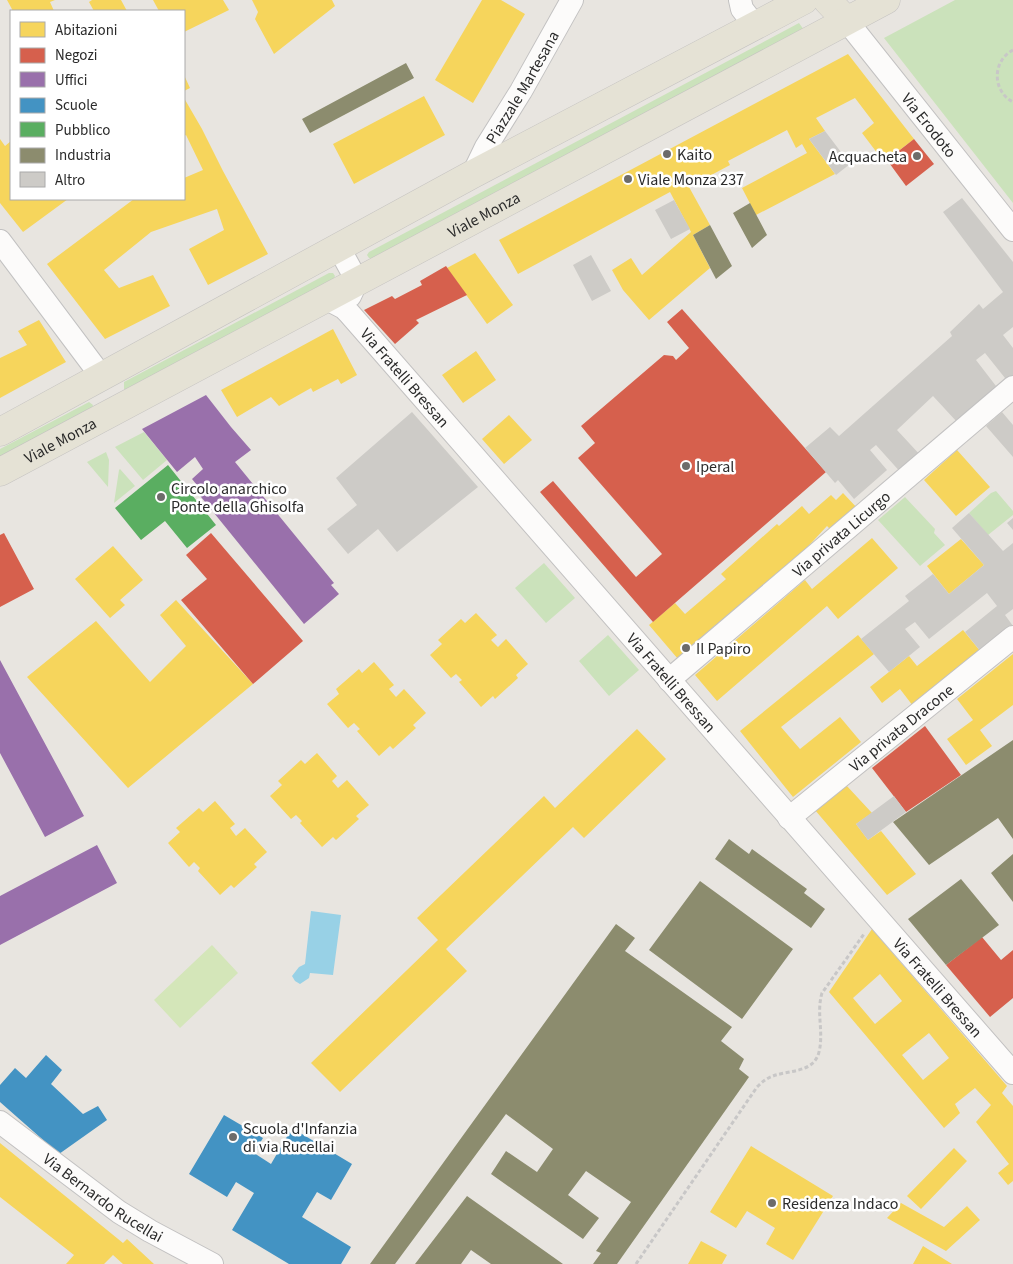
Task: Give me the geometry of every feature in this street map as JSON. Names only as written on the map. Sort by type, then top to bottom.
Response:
[{"type":"main road","points":[[0,432],[473,174],[756,27],[804,0]]},
{"type":"main road","points":[[827,0],[846,20]]},
{"type":"main road","name":"Viale Monza","points":[[0,472],[119,408],[335,303],[357,281],[886,0]]},
{"type":"main road","points":[[102,377],[119,408]]},
{"type":"street","name":"Piazzale Martesana","points":[[473,174],[486,147],[521,91],[572,0]]},
{"type":"street","points":[[740,0],[742,9],[756,27]]},
{"type":"street","name":"Via Erodoto","points":[[846,20],[1013,230]]},
{"type":"street","points":[[0,241],[102,377]]},
{"type":"street","points":[[339,248],[357,281]]},
{"type":"street","name":"Via Fratelli Bressan","points":[[335,303],[669,680],[1013,1073]]},
{"type":"street","name":"Via privata Licurgo","points":[[669,680],[1013,387]]},
{"type":"street","name":"Via privata Dracone","points":[[789,818],[1013,638]]},
{"type":"street","name":"Via Bernardo Rucellai","points":[[0,1122],[120,1212],[210,1264]]},
{"type":"path","points":[[1013,50],[1003,58],[998,66],[996,75],[1002,93],[1013,102]]},
{"type":"path","points":[[636,1264],[757,1087],[770,1076],[804,1069],[818,1056],[820,1043],[819,1003],[822,993],[876,917]]},
{"type":"green space","points":[[955,0],[1013,0],[1013,203],[884,38]]},
{"type":"green space","points":[[799,23],[804,30],[373,259],[367,255],[369,252]]},
{"type":"green space","points":[[329,273],[333,273],[335,276],[333,280],[128,390],[124,389],[124,382]]},
{"type":"green space","points":[[89,402],[93,405],[92,408],[0,457],[0,449]]},
{"type":"green space","points":[[144,432],[167,460],[143,480],[115,447]]},
{"type":"green space","points":[[106,452],[109,460],[108,487],[87,462]]},
{"type":"green space","points":[[119,470],[135,486],[114,503]]},
{"type":"green space","points":[[996,491],[1013,511],[1013,515],[988,535],[969,513],[991,493]]},
{"type":"green space","points":[[905,497],[935,529],[934,533],[945,545],[920,566],[878,520]]},
{"type":"green space","points":[[544,563],[575,598],[546,623],[515,588]]},
{"type":"green space","points":[[608,635],[639,670],[609,696],[579,661]]},
{"type":"green space","points":[[212,945],[238,973],[180,1028],[154,1000]]},
{"type":"water","points":[[311,911],[341,915],[333,975],[310,973],[309,978],[300,984],[292,976],[299,967],[305,964]]},
{"type":"building: Abitazioni","points":[[7,0],[55,0],[50,2],[54,10],[12,10]]},
{"type":"building: Abitazioni","points":[[92,0],[121,0],[126,10],[93,10],[89,2]]},
{"type":"building: Abitazioni","points":[[153,0],[223,0],[229,10],[185,32],[185,10],[158,10]]},
{"type":"building: Abitazioni","points":[[252,0],[332,0],[335,6],[274,54],[255,19],[258,12]]},
{"type":"building: Abitazioni","points":[[482,0],[501,0],[525,14],[473,103],[435,80]]},
{"type":"building: Abitazioni","points":[[848,54],[914,139],[884,162],[862,133],[874,123],[855,98],[816,118],[825,131],[809,139],[835,174],[756,215],[742,188],[807,153],[802,144],[796,148],[787,130],[728,161],[730,165],[689,187],[710,225],[693,235],[710,268],[649,320],[623,290],[612,270],[631,258],[642,275],[691,232],[670,192],[518,274],[499,240]]},
{"type":"building: Abitazioni","points":[[185,77],[190,88],[185,90]]},
{"type":"building: Abitazioni","points":[[424,96],[445,135],[354,184],[333,144]]},
{"type":"building: Abitazioni","points":[[185,100],[268,254],[208,285],[189,249],[224,230],[217,209],[151,232],[104,270],[119,288],[153,275],[170,306],[105,339],[47,264],[133,200],[185,200],[185,178],[203,170],[186,135]]},
{"type":"building: Abitazioni","points":[[0,139],[5,146],[10,142],[10,200],[67,200],[23,232],[0,203]]},
{"type":"building: Abitazioni","points":[[475,253],[513,305],[487,324],[447,268]]},
{"type":"building: Abitazioni","points":[[39,320],[66,362],[0,398],[0,358],[27,345],[18,331]]},
{"type":"building: Abitazioni","points":[[333,329],[357,375],[341,384],[338,379],[313,392],[311,388],[279,406],[271,397],[237,417],[221,390]]},
{"type":"building: Abitazioni","points":[[476,351],[496,380],[463,403],[442,375]]},
{"type":"building: Abitazioni","points":[[509,415],[532,440],[504,464],[482,439]]},
{"type":"building: Abitazioni","points":[[957,450],[990,487],[956,516],[924,480]]},
{"type":"building: Abitazioni","points":[[843,493],[859,510],[834,533],[827,526],[801,554],[678,659],[649,625],[675,603],[685,614],[726,579],[721,574],[777,524],[779,526],[802,506],[809,514],[831,495],[836,500]]},
{"type":"building: Abitazioni","points":[[872,538],[898,568],[838,619],[827,606],[717,701],[695,675],[805,580],[812,589]]},
{"type":"building: Abitazioni","points":[[961,539],[984,565],[949,594],[927,566]]},
{"type":"building: Abitazioni","points":[[113,546],[143,580],[120,600],[125,605],[110,618],[75,579]]},
{"type":"building: Abitazioni","points":[[176,600],[253,684],[128,788],[27,677],[96,621],[150,682],[186,646],[160,615]]},
{"type":"building: Abitazioni","points":[[476,613],[497,635],[491,640],[498,647],[506,639],[528,664],[516,675],[518,678],[495,699],[493,696],[481,707],[459,682],[462,680],[456,674],[451,678],[430,655],[442,644],[438,640],[461,619],[465,623]]},
{"type":"building: Abitazioni","points":[[963,630],[981,652],[913,706],[900,689],[882,703],[870,687],[909,656],[917,666]]},
{"type":"building: Abitazioni","points":[[858,635],[874,654],[781,727],[800,749],[840,717],[861,742],[793,797],[740,731]]},
{"type":"building: Abitazioni","points":[[1013,654],[1013,705],[980,730],[992,746],[966,765],[947,739],[973,720],[957,699]]},
{"type":"building: Abitazioni","points":[[374,662],[394,685],[389,689],[396,697],[404,689],[426,713],[413,725],[416,728],[393,749],[390,746],[379,756],[357,731],[360,729],[354,723],[348,728],[327,704],[339,694],[336,689],[359,669],[362,673]]},
{"type":"building: Abitazioni","points":[[637,729],[666,759],[584,838],[573,827],[446,949],[467,971],[340,1092],[311,1063],[438,940],[417,918],[544,796],[555,808]]},
{"type":"building: Abitazioni","points":[[317,753],[337,776],[332,781],[338,788],[347,780],[369,805],[356,816],[359,819],[336,840],[333,837],[322,847],[300,823],[302,821],[296,815],[291,819],[270,796],[282,785],[278,781],[301,760],[305,764]]},
{"type":"building: Abitazioni","points":[[846,785],[872,813],[856,824],[868,840],[881,831],[916,874],[887,895],[815,810]]},
{"type":"building: Abitazioni","points":[[215,801],[235,824],[230,828],[236,836],[245,828],[267,852],[254,864],[257,867],[234,888],[231,885],[220,895],[198,871],[200,868],[194,862],[189,867],[168,843],[180,832],[176,828],[199,808],[203,812]]},
{"type":"building: Abitazioni","points":[[872,929],[1007,1086],[1002,1093],[1013,1106],[1013,1181],[1008,1185],[998,1173],[1009,1164],[976,1122],[991,1105],[975,1088],[955,1104],[960,1113],[944,1128],[829,992]],"holes":[[[880,974],[902,1001],[875,1024],[853,998]],[[929,1033],[949,1058],[923,1080],[902,1055]]]},
{"type":"building: Abitazioni","points":[[0,1143],[123,1243],[127,1239],[154,1264],[123,1264],[113,1255],[104,1264],[66,1264],[74,1255],[0,1197]]},
{"type":"building: Abitazioni","name":"Residenza Indaco","points":[[751,1146],[833,1196],[793,1260],[766,1244],[775,1228],[747,1211],[736,1228],[710,1212]]},
{"type":"building: Abitazioni","points":[[954,1148],[967,1161],[921,1209],[907,1196]]},
{"type":"building: Abitazioni","points":[[901,1203],[944,1227],[967,1206],[980,1220],[946,1251],[887,1218]]},
{"type":"building: Abitazioni","points":[[701,1241],[727,1255],[722,1264],[688,1264]]},
{"type":"building: Abitazioni","points":[[923,1246],[952,1264],[913,1264]]},
{"type":"building: Negozi","points":[[914,139],[934,164],[906,186],[887,160]]},
{"type":"building: Negozi","points":[[446,266],[467,295],[416,320],[419,323],[395,344],[364,310],[392,296],[395,299],[422,285],[420,281]]},
{"type":"building: Negozi","points":[[682,309],[826,472],[653,622],[540,492],[553,481],[636,577],[662,554],[578,458],[595,443],[581,426],[664,355],[673,356],[676,360],[689,348],[667,322]]},
{"type":"building: Negozi","points":[[4,533],[34,589],[0,607],[0,535]]},
{"type":"building: Negozi","points":[[211,533],[303,641],[253,684],[181,600],[207,579],[186,555]]},
{"type":"building: Negozi","points":[[925,726],[961,775],[906,812],[872,768]]},
{"type":"building: Negozi","points":[[982,937],[1001,960],[1013,950],[1013,998],[990,1017],[946,965]]},
{"type":"building: Uffici","points":[[206,395],[251,450],[235,462],[334,583],[331,585],[339,594],[304,624],[197,492],[201,490],[192,479],[203,469],[195,457],[177,472],[142,429]]},
{"type":"building: Uffici","points":[[0,660],[84,816],[45,837],[0,753]]},
{"type":"building: Uffici","points":[[97,845],[117,883],[0,945],[0,896]]},
{"type":"building: Scuole","points":[[46,1055],[62,1070],[51,1084],[83,1114],[98,1106],[107,1120],[59,1154],[0,1102],[0,1085],[15,1068],[26,1078]]},
{"type":"building: Scuole","points":[[224,1115],[263,1138],[254,1153],[271,1164],[292,1128],[352,1164],[331,1200],[317,1192],[302,1217],[351,1247],[341,1264],[289,1264],[232,1230],[254,1193],[236,1182],[227,1197],[189,1174]]},
{"type":"building: Pubblico","name":"Circolo anarchico Ponte della Ghisolfa","points":[[168,465],[216,525],[187,548],[165,521],[141,540],[115,508]]},
{"type":"building: Industria","points":[[406,63],[414,78],[310,133],[302,119]]},
{"type":"building: Industria","points":[[750,203],[767,235],[752,248],[733,213]]},
{"type":"building: Industria","points":[[710,225],[732,266],[716,279],[693,235]]},
{"type":"building: Industria","points":[[1013,740],[1013,839],[998,818],[929,865],[893,822]]},
{"type":"building: Industria","points":[[729,839],[749,854],[752,849],[807,889],[804,893],[825,909],[811,928],[715,859]]},
{"type":"building: Industria","points":[[1013,854],[1013,902],[991,873]]},
{"type":"building: Industria","points":[[961,879],[999,925],[946,965],[908,919]]},
{"type":"building: Industria","points":[[700,881],[793,949],[742,1019],[649,950]]},
{"type":"building: Industria","points":[[616,924],[635,938],[625,951],[732,1027],[721,1041],[744,1059],[739,1069],[749,1077],[617,1264],[593,1264],[601,1253],[596,1251],[631,1202],[586,1171],[568,1195],[599,1218],[583,1239],[491,1174],[506,1151],[537,1172],[553,1149],[506,1114],[395,1264],[370,1264]]},
{"type":"building: Industria","points":[[467,1196],[563,1264],[491,1264],[471,1250],[461,1264],[415,1264]]},
{"type":"building: Altro","points":[[825,131],[850,164],[836,175],[809,139]]},
{"type":"building: Altro","points":[[962,198],[1013,262],[1013,327],[1003,335],[1013,348],[1013,380],[1009,383],[985,353],[976,360],[996,386],[957,422],[933,396],[897,430],[922,457],[903,475],[876,445],[870,450],[887,470],[854,499],[838,480],[835,483],[805,448],[830,427],[839,436],[952,336],[950,332],[979,304],[983,309],[1003,292],[943,212]]},
{"type":"building: Altro","points":[[674,200],[690,229],[671,239],[655,210]]},
{"type":"building: Altro","points":[[591,255],[611,291],[592,301],[573,265]]},
{"type":"building: Altro","points":[[412,412],[478,487],[397,552],[378,529],[348,554],[327,529],[357,505],[336,478]]},
{"type":"building: Altro","points":[[1002,412],[1013,425],[1013,457],[986,426]]},
{"type":"building: Altro","points":[[969,513],[1003,551],[1013,543],[1013,609],[1005,615],[1013,626],[981,652],[965,632],[997,606],[987,593],[929,639],[915,622],[905,629],[920,647],[889,672],[861,639],[909,601],[905,596],[933,574],[949,594],[984,565],[952,528]]},
{"type":"building: Altro","points":[[1013,518],[1013,530],[1007,523]]},
{"type":"building: Altro","points":[[894,796],[906,812],[868,840],[856,824]]},
{"type":"place","name":"Kaito","points":[[667,154]]},
{"type":"place","name":"Acquacheta","points":[[917,156]]},
{"type":"place","name":"Viale Monza 237","points":[[628,179]]},
{"type":"place","name":"Iperal","points":[[686,466]]},
{"type":"place","name":"Circolo anarchico Ponte della Ghisolfa","points":[[161,497]]},
{"type":"place","name":"Il Papiro","points":[[686,648]]},
{"type":"place","name":"Scuola d'Infanzia di via Rucellai","points":[[233,1137]]},
{"type":"place","name":"Residenza Indaco","points":[[772,1203]]}]
